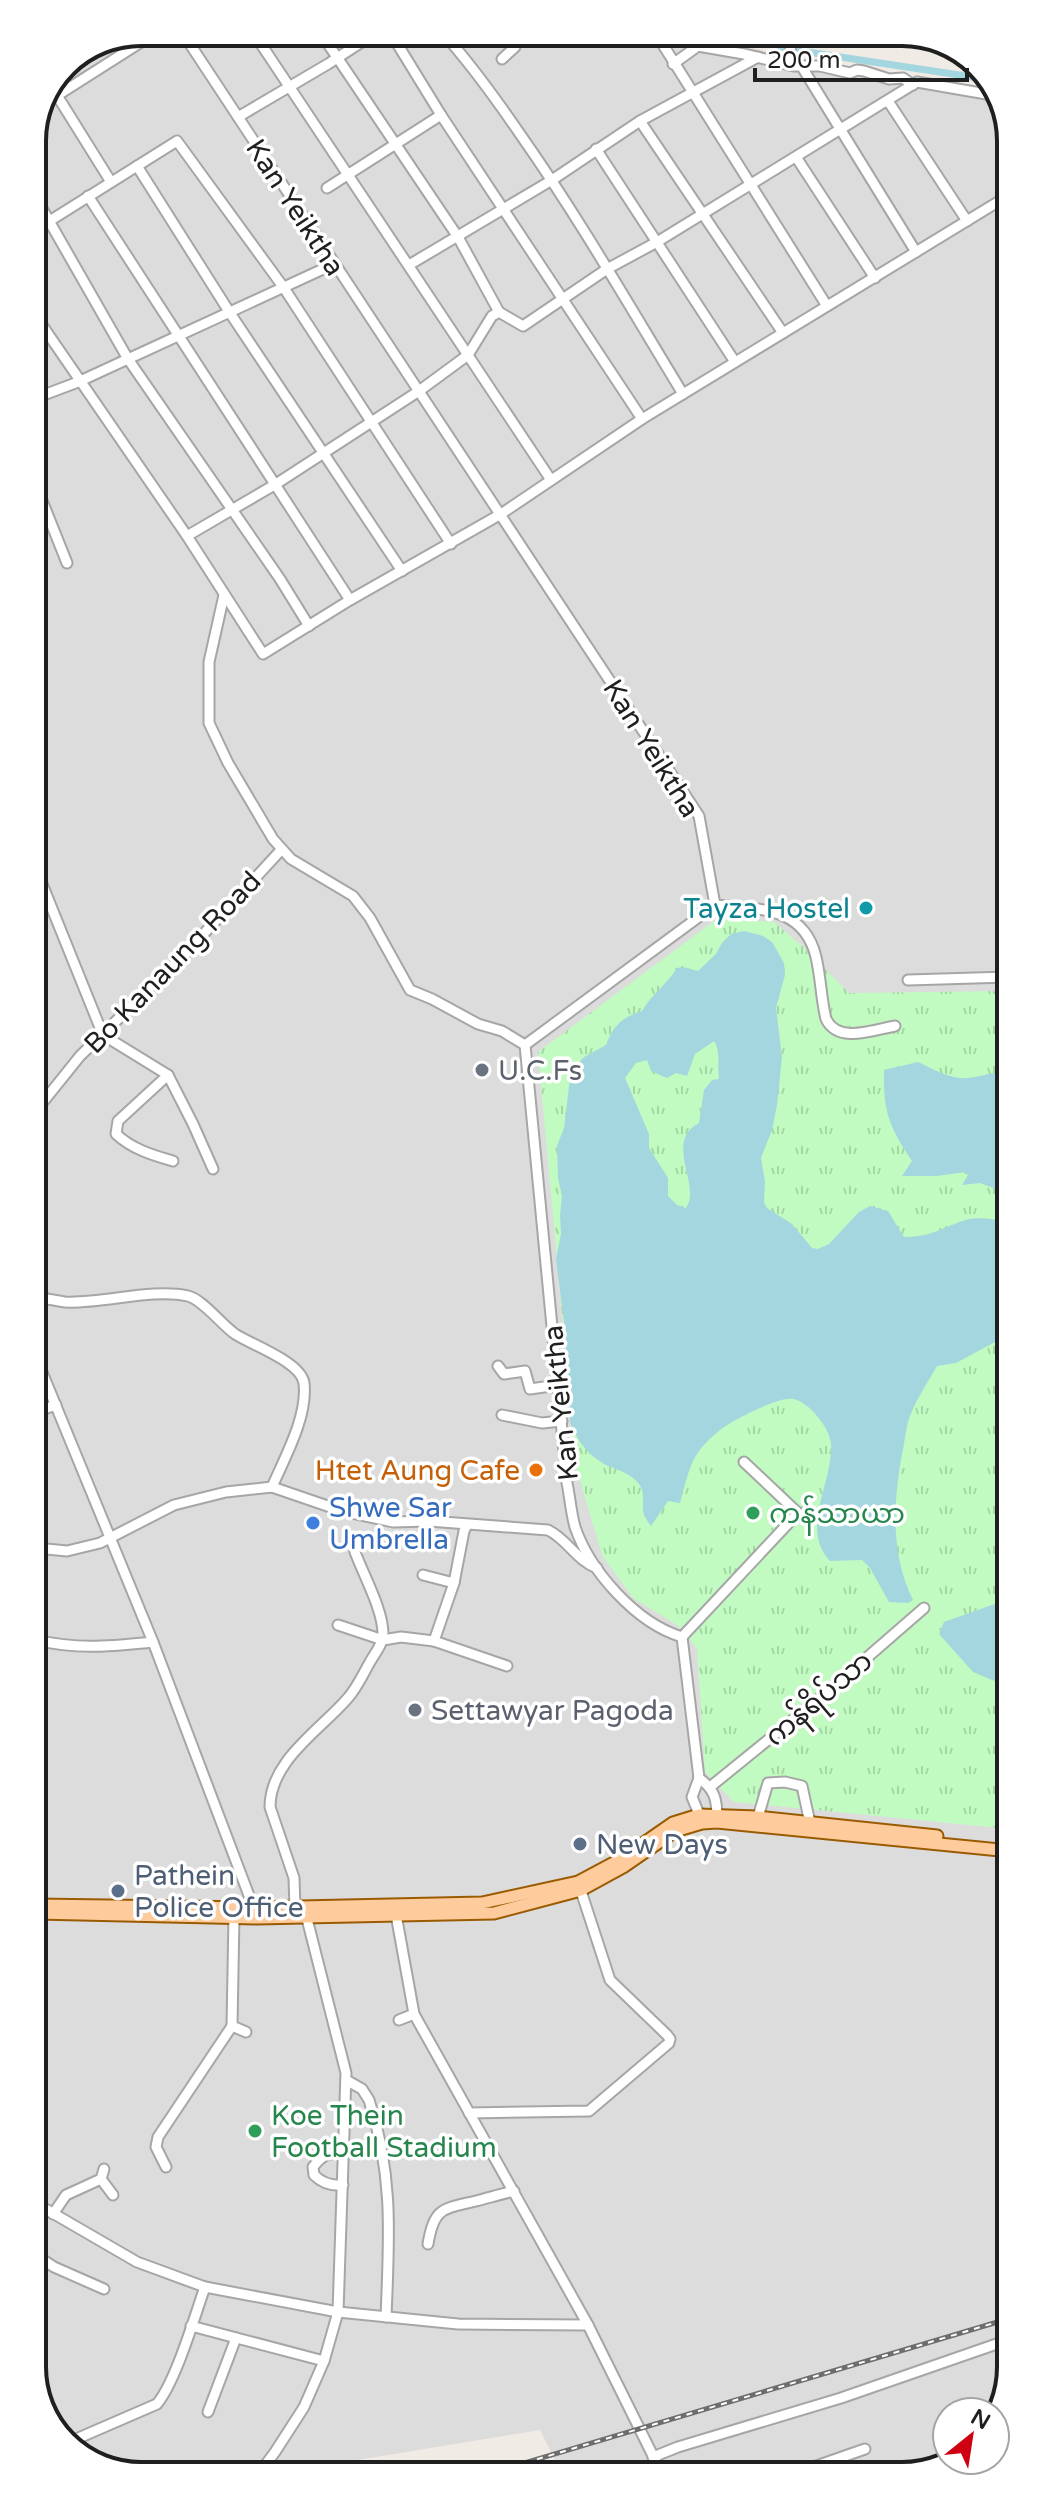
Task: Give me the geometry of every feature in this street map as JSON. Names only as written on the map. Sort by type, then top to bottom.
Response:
[{"type":"main road","points":[[46,1905],[256,1913],[395,1910],[482,1903],[580,1886],[673,1823],[701,1819],[758,1817],[997,1842]]},
{"type":"main road","points":[[717,1818],[997,1850]]},
{"type":"main road","points":[[46,1913],[234,1916],[256,1913]]},
{"type":"street","name":"Kan Yeiktha","points":[[191,46],[699,816],[715,905]]},
{"type":"street","points":[[262,46],[551,480]]},
{"type":"street","points":[[330,46],[458,237],[499,312],[523,326],[607,269],[657,242],[917,82],[984,94]]},
{"type":"street","points":[[238,117],[356,46]]},
{"type":"street","points":[[399,46],[642,419]]},
{"type":"street","points":[[455,46],[552,180],[683,394]]},
{"type":"street","points":[[502,59],[515,46]]},
{"type":"street","points":[[663,46],[827,306]]},
{"type":"street","points":[[673,64],[698,46],[802,67],[820,66],[850,73],[857,70],[889,79],[903,78],[913,85]]},
{"type":"street","points":[[789,62],[791,46]]},
{"type":"street","points":[[64,87],[132,47]]},
{"type":"street","points":[[409,265],[552,180],[640,121],[758,57]]},
{"type":"street","points":[[802,67],[916,252]]},
{"type":"street","points":[[58,96],[111,182]]},
{"type":"street","points":[[888,101],[967,221]]},
{"type":"street","points":[[327,188],[441,115]]},
{"type":"street","points":[[640,121],[783,333]]},
{"type":"street","points":[[46,225],[177,141],[284,288],[451,544]]},
{"type":"street","points":[[596,149],[735,362]]},
{"type":"street","points":[[796,157],[875,278]]},
{"type":"street","points":[[137,166],[230,313],[402,571]]},
{"type":"street","points":[[88,196],[350,600]]},
{"type":"street","points":[[46,332],[187,536],[263,654],[350,600],[501,514],[642,419],[997,203]]},
{"type":"street","points":[[46,214],[128,359],[309,626]]},
{"type":"street","points":[[46,394],[334,264]]},
{"type":"street","points":[[187,536],[276,484],[419,391],[468,355],[486,324],[499,312]]},
{"type":"street","points":[[46,510],[67,563]]},
{"type":"street","points":[[224,595],[209,662],[209,723],[228,763],[281,850],[353,896],[370,918],[410,990],[478,1024],[502,1031],[525,1045],[715,905],[780,912],[805,931],[816,956],[826,1019],[838,1033],[895,1026]]},
{"type":"street","name":"Bo Kanaung Road","points":[[46,1098],[80,1056],[186,953],[281,850]]},
{"type":"street","points":[[46,894],[103,1035],[168,1075],[213,1169]]},
{"type":"street","points":[[908,980],[997,977]]},
{"type":"street","name":"Kan Yeiktha","points":[[525,1045],[567,1483],[575,1525],[581,1540],[618,1596],[667,1633],[682,1637]]},
{"type":"street","points":[[168,1075],[118,1121],[116,1134],[124,1142],[173,1161]]},
{"type":"street","points":[[46,1299],[66,1302],[140,1295],[189,1296],[201,1302],[236,1334],[295,1368],[304,1379],[303,1414],[272,1487]]},
{"type":"street","points":[[501,1375],[525,1371],[530,1389],[558,1385]]},
{"type":"street","points":[[46,1381],[153,1642],[256,1913]]},
{"type":"street","points":[[46,1408],[56,1405]]},
{"type":"street","points":[[502,1415],[542,1423],[562,1421]]},
{"type":"street","points":[[701,1819],[692,1797],[699,1778],[682,1637],[798,1513],[744,1462]]},
{"type":"street","points":[[46,1549],[67,1551],[109,1539],[174,1505],[226,1492],[272,1487],[342,1511],[393,1522],[429,1521],[548,1530],[585,1563],[598,1568]]},
{"type":"street","points":[[434,1641],[454,1583],[467,1525]]},
{"type":"street","points":[[569,1548],[581,1540]]},
{"type":"street","points":[[268,2462],[304,2407],[324,2361],[338,2312],[346,2080],[294,1878],[270,1807],[270,1795],[276,1779],[297,1748],[324,1725],[351,1695],[383,1640],[383,1625],[355,1552]]},
{"type":"street","points":[[423,1575],[454,1583]]},
{"type":"street","name":"ကန်ရိပ်သာ","points":[[710,1787],[924,1608]]},
{"type":"street","points":[[338,1625],[383,1640],[401,1637],[434,1641],[507,1666]]},
{"type":"street","points":[[46,1642],[96,1648],[153,1642]]},
{"type":"street","points":[[699,1778],[716,1797],[717,1818]]},
{"type":"street","points":[[758,1817],[768,1783],[785,1782],[802,1786],[810,1823]]},
{"type":"street","points":[[469,2113],[589,2111],[669,2043],[667,2035],[610,1980],[580,1886]]},
{"type":"street","points":[[395,1910],[414,2014],[588,2325],[656,2462]]},
{"type":"street","points":[[166,2167],[156,2147],[158,2137],[232,2026],[234,1916]]},
{"type":"street","points":[[399,2020],[414,2014]]},
{"type":"street","points":[[232,2026],[246,2032]]},
{"type":"street","points":[[346,2080],[362,2089],[369,2100],[387,2174],[390,2216],[386,2317]]},
{"type":"street","points":[[343,2185],[319,2180],[314,2175],[313,2167],[327,2154],[344,2153]]},
{"type":"street","points":[[53,2214],[66,2195],[103,2174],[113,2195]]},
{"type":"street","points":[[428,2244],[432,2223],[443,2210],[452,2205],[514,2191]]},
{"type":"street","points":[[46,2210],[137,2262],[205,2287],[338,2312],[386,2317],[458,2324],[588,2325]]},
{"type":"street","points":[[46,2262],[104,2289]]},
{"type":"street","points":[[79,2438],[157,2404],[169,2384],[205,2287]]},
{"type":"street","points":[[191,2326],[324,2361]]},
{"type":"street","points":[[208,2412],[236,2338]]},
{"type":"street","points":[[653,2457],[841,2398],[997,2344]]},
{"type":"street","points":[[828,2462],[865,2449]]},
{"type":"shaded area","points":[[745,46],[776,54],[980,88],[992,111],[996,129],[996,2379],[992,2396],[931,2396],[931,2457],[914,2461],[556,2462],[540,2430],[345,2462],[135,2462],[99,2452],[74,2434],[56,2409],[47,2379],[46,135],[56,99],[78,70],[111,51],[129,47]]},
{"type":"green space","points":[[718,918],[774,922],[849,993],[997,991],[997,1828],[734,1802],[705,1772],[697,1649],[680,1627],[633,1598],[602,1555],[576,1467],[538,1052]]},
{"type":"water","points":[[744,931],[763,936],[772,942],[784,963],[785,975],[776,1008],[782,1057],[777,1105],[772,1130],[761,1158],[767,1208],[792,1224],[812,1248],[818,1249],[829,1244],[859,1212],[870,1206],[888,1211],[904,1237],[930,1233],[971,1219],[997,1220],[997,1341],[956,1363],[937,1366],[908,1422],[895,1513],[897,1548],[913,1600],[908,1603],[889,1602],[870,1568],[862,1560],[830,1561],[821,1548],[817,1520],[831,1458],[831,1443],[817,1416],[799,1401],[786,1399],[767,1405],[720,1430],[697,1454],[680,1503],[668,1501],[651,1526],[644,1515],[639,1484],[631,1476],[591,1454],[578,1439],[570,1422],[565,1330],[556,1259],[561,1234],[562,1196],[557,1146],[564,1128],[570,1078],[584,1057],[606,1045],[620,1023],[642,1011],[677,968],[698,971],[716,954],[731,934]],"holes":[[[714,1041],[719,1079],[712,1080],[704,1090],[699,1123],[689,1131],[684,1141],[690,1188],[686,1208],[677,1205],[668,1196],[668,1178],[649,1148],[649,1134],[625,1078],[636,1063],[647,1060],[651,1071],[667,1078],[676,1073],[687,1076],[695,1054]]]},
{"type":"water","points":[[918,1062],[962,1078],[997,1073],[997,1189],[980,1183],[962,1185],[968,1175],[965,1172],[902,1176],[912,1161],[889,1118],[884,1070]]},
{"type":"water","points":[[997,1603],[997,1682],[973,1672],[939,1634],[944,1622]]},
{"type":"waterway","points":[[777,46],[971,77]]},
{"type":"railway","points":[[528,2462],[997,2322]]},
{"type":"place","name":"Tayza Hostel","points":[[866,908]]},
{"type":"place","name":"U.C.Fs","points":[[482,1070]]},
{"type":"place","name":"Htet Aung Cafe","points":[[536,1470]]},
{"type":"place","name":"ကန်သာယာ","points":[[753,1513]]},
{"type":"place","name":"Shwe Sar Umbrella","points":[[313,1523]]},
{"type":"place","name":"Settawyar Pagoda","points":[[415,1710]]},
{"type":"place","name":"New Days","points":[[580,1844]]},
{"type":"place","name":"Pathein Police Office","points":[[118,1891]]},
{"type":"place","name":"Koe Thein Football Stadium","points":[[255,2131]]}]
